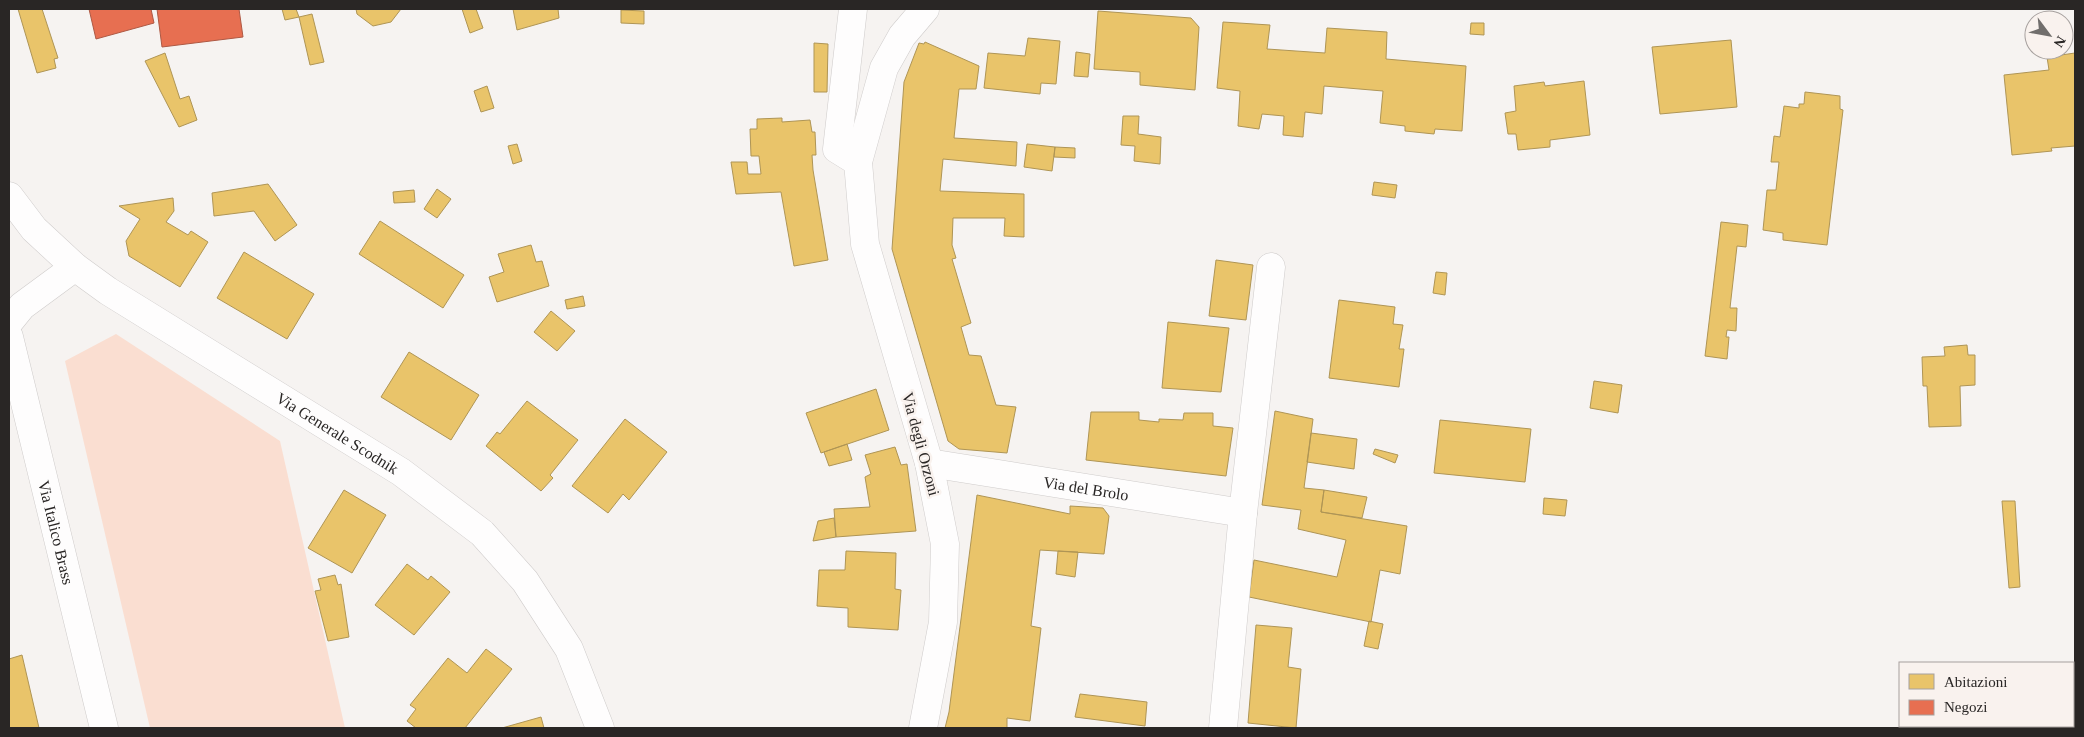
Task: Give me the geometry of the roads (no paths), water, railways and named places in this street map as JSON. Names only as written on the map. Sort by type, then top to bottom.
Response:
[{"type":"street","points":[[853,9],[837,149],[858,162]]},
{"type":"street","name":"Via degli Orzoni","points":[[923,728],[943,622],[945,544],[929,463],[864,244],[858,162],[884,68],[902,36],[925,9]]},
{"type":"street","name":"Via Generale Scodnik","points":[[9,196],[34,229],[75,267],[108,291],[401,472],[482,532],[525,581],[570,649],[600,728]]},
{"type":"street","points":[[1223,728],[1243,513],[1271,266]]},
{"type":"street","points":[[9,322],[22,306],[75,267]]},
{"type":"street","name":"Via Italico Brass","points":[[9,338],[19,423],[104,728]]},
{"type":"street","name":"Via del Brolo","points":[[929,463],[1243,513]]}]
